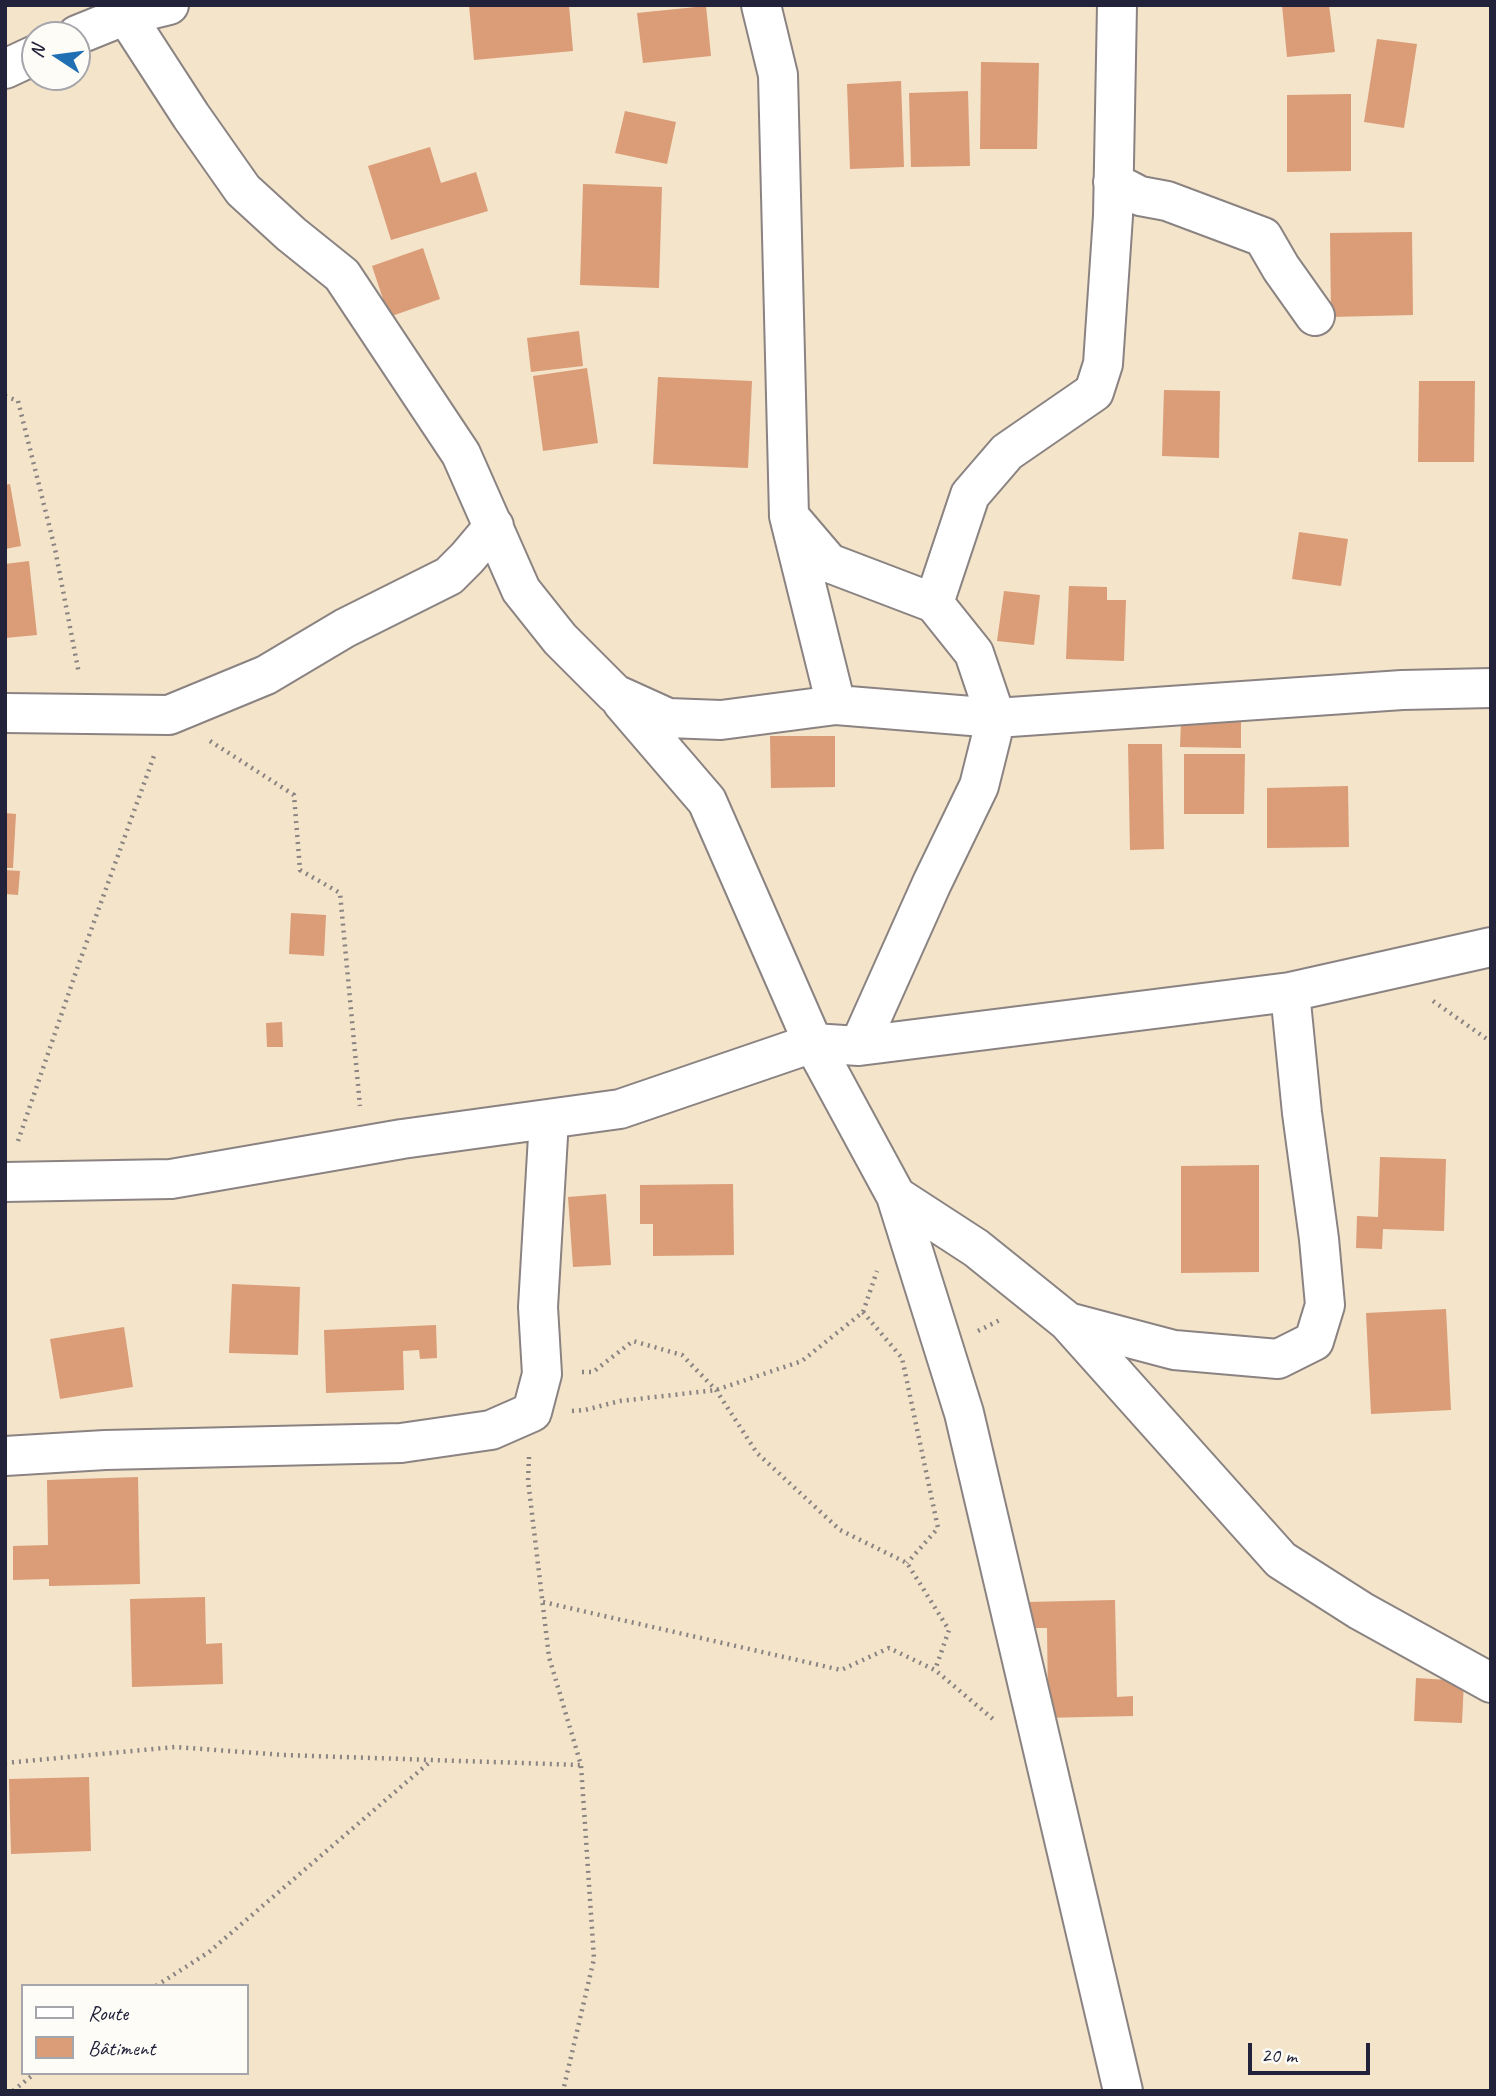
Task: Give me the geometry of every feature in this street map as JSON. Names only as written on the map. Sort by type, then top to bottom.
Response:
[{"type":"street","points":[[91,27],[122,10],[169,5]]},
{"type":"street","points":[[761,5],[778,75],[789,516],[836,705]]},
{"type":"street","points":[[934,603],[970,495],[1007,452],[1094,392],[1102,363],[1113,216],[1117,5]]},
{"type":"street","points":[[122,10],[243,190],[291,234],[342,275],[461,454],[521,590],[559,639],[615,694],[707,801],[813,1043],[896,1196],[964,1413],[1123,2091]]},
{"type":"street","points":[[5,69],[21,62]]},
{"type":"street","points":[[1112,182],[1140,196],[1167,201],[1263,237],[1315,316]]},
{"type":"street","points":[[789,516],[830,564],[934,603],[974,653],[996,718],[979,786],[859,1046]]},
{"type":"street","points":[[5,713],[169,715],[266,675],[345,628],[449,576],[494,526]]},
{"type":"street","points":[[615,694],[668,718],[721,720],[836,705],[996,718],[1402,690],[1491,688]]},
{"type":"street","points":[[10,1167],[171,1179],[363,1146],[620,1109],[813,1043],[859,1046],[1290,992],[1491,947]]},
{"type":"street","points":[[1068,1322],[1174,1350],[1278,1359],[1314,1341],[1325,1305],[1320,1239],[1301,1112],[1290,992]]},
{"type":"street","points":[[5,1456],[105,1450],[401,1443],[491,1430],[532,1412],[542,1374],[538,1307],[549,1119]]},
{"type":"street","points":[[896,1196],[976,1248],[1068,1322],[1282,1560],[1361,1611],[1491,1683]]},
{"type":"path","points":[[5,396],[18,401],[55,550],[86,714]]},
{"type":"path","points":[[10,1167],[77,969],[169,715],[294,795],[300,870],[340,892],[363,1146]]},
{"type":"path","points":[[563,2091],[594,1959],[580,1765],[549,1657],[528,1480],[532,1412],[585,1410],[620,1401],[716,1390],[802,1361],[863,1312],[878,1266]]},
{"type":"path","points":[[863,1312],[902,1358],[939,1528],[907,1563]]},
{"type":"path","points":[[542,1374],[593,1372],[633,1341],[682,1355],[716,1390],[757,1453],[840,1530],[907,1563],[949,1630],[935,1670]]},
{"type":"path","points":[[543,1602],[841,1670],[889,1648],[935,1670],[996,1721]]},
{"type":"path","points":[[5,1763],[174,1748],[284,1755],[580,1765]]},
{"type":"path","points":[[159,1984],[209,1952],[432,1760]]},
{"type":"path","points":[[13,2091],[33,2075]]},
{"type":"building","points":[[469,5],[569,5],[573,51],[474,60]]},
{"type":"building","points":[[1282,5],[1329,5],[1335,52],[1287,57]]},
{"type":"building","points":[[706,6],[711,56],[643,63],[637,13]]},
{"type":"building","points":[[1377,39],[1417,44],[1404,128],[1364,122]]},
{"type":"building","points":[[981,62],[1039,63],[1037,149],[980,149]]},
{"type":"building","points":[[901,81],[904,167],[850,169],[847,84]]},
{"type":"building","points":[[968,91],[970,166],[911,167],[909,93]]},
{"type":"building","points":[[1351,94],[1351,171],[1287,172],[1287,95]]},
{"type":"building","points":[[625,111],[676,122],[667,164],[615,153]]},
{"type":"building","points":[[430,147],[441,183],[476,172],[488,211],[391,240],[368,166]]},
{"type":"building","points":[[583,184],[662,187],[659,288],[580,285]]},
{"type":"building","points":[[1412,232],[1413,315],[1331,317],[1330,233]]},
{"type":"building","points":[[423,248],[440,299],[389,317],[372,266]]},
{"type":"building","points":[[579,331],[583,366],[531,372],[527,338]]},
{"type":"building","points":[[587,368],[598,443],[543,451],[533,376]]},
{"type":"building","points":[[658,377],[752,381],[748,468],[653,464]]},
{"type":"building","points":[[1419,381],[1475,381],[1474,462],[1418,462]]},
{"type":"building","points":[[1164,390],[1220,391],[1219,458],[1162,456]]},
{"type":"building","points":[[10,484],[21,546],[5,549],[5,485]]},
{"type":"building","points":[[1299,532],[1348,539],[1341,586],[1292,579]]},
{"type":"building","points":[[29,561],[37,635],[5,638],[5,564]]},
{"type":"building","points":[[1069,586],[1107,587],[1107,600],[1126,600],[1124,661],[1066,659]]},
{"type":"building","points":[[1004,591],[1040,595],[1034,645],[997,641]]},
{"type":"building","points":[[1181,722],[1241,722],[1241,748],[1180,747]]},
{"type":"building","points":[[770,736],[835,736],[835,787],[771,788]]},
{"type":"building","points":[[1128,744],[1162,744],[1164,849],[1130,850]]},
{"type":"building","points":[[1184,754],[1245,754],[1244,814],[1184,814]]},
{"type":"building","points":[[1348,786],[1349,847],[1267,848],[1267,788]]},
{"type":"building","points":[[5,813],[16,814],[13,868],[5,868]]},
{"type":"building","points":[[5,870],[20,871],[18,895],[5,894]]},
{"type":"building","points":[[291,913],[326,915],[324,956],[289,954]]},
{"type":"building","points":[[282,1022],[283,1047],[267,1047],[266,1023]]},
{"type":"building","points":[[1380,1157],[1446,1159],[1444,1231],[1383,1229],[1382,1249],[1356,1248],[1357,1216],[1378,1217]]},
{"type":"building","points":[[1259,1165],[1259,1272],[1181,1273],[1181,1166]]},
{"type":"building","points":[[733,1184],[734,1255],[653,1256],[653,1224],[640,1224],[640,1185]]},
{"type":"building","points":[[606,1194],[611,1265],[573,1267],[568,1197]]},
{"type":"building","points":[[232,1284],[300,1287],[298,1355],[229,1353]]},
{"type":"building","points":[[1446,1309],[1451,1410],[1371,1414],[1366,1313]]},
{"type":"building","points":[[436,1325],[437,1358],[420,1359],[419,1350],[403,1351],[404,1390],[326,1393],[324,1330]]},
{"type":"building","points":[[124,1327],[133,1387],[60,1399],[50,1339]]},
{"type":"building","points":[[138,1477],[140,1584],[49,1586],[49,1579],[13,1580],[13,1546],[48,1545],[47,1480]]},
{"type":"building","points":[[205,1597],[206,1644],[222,1643],[223,1684],[132,1687],[130,1599]]},
{"type":"building","points":[[1115,1600],[1117,1697],[1133,1696],[1133,1716],[1040,1718],[1048,1701],[1047,1628],[1027,1628],[1027,1602]]},
{"type":"building","points":[[1416,1678],[1464,1681],[1462,1723],[1414,1721]]},
{"type":"building","points":[[89,1777],[91,1851],[11,1854],[9,1779]]}]
